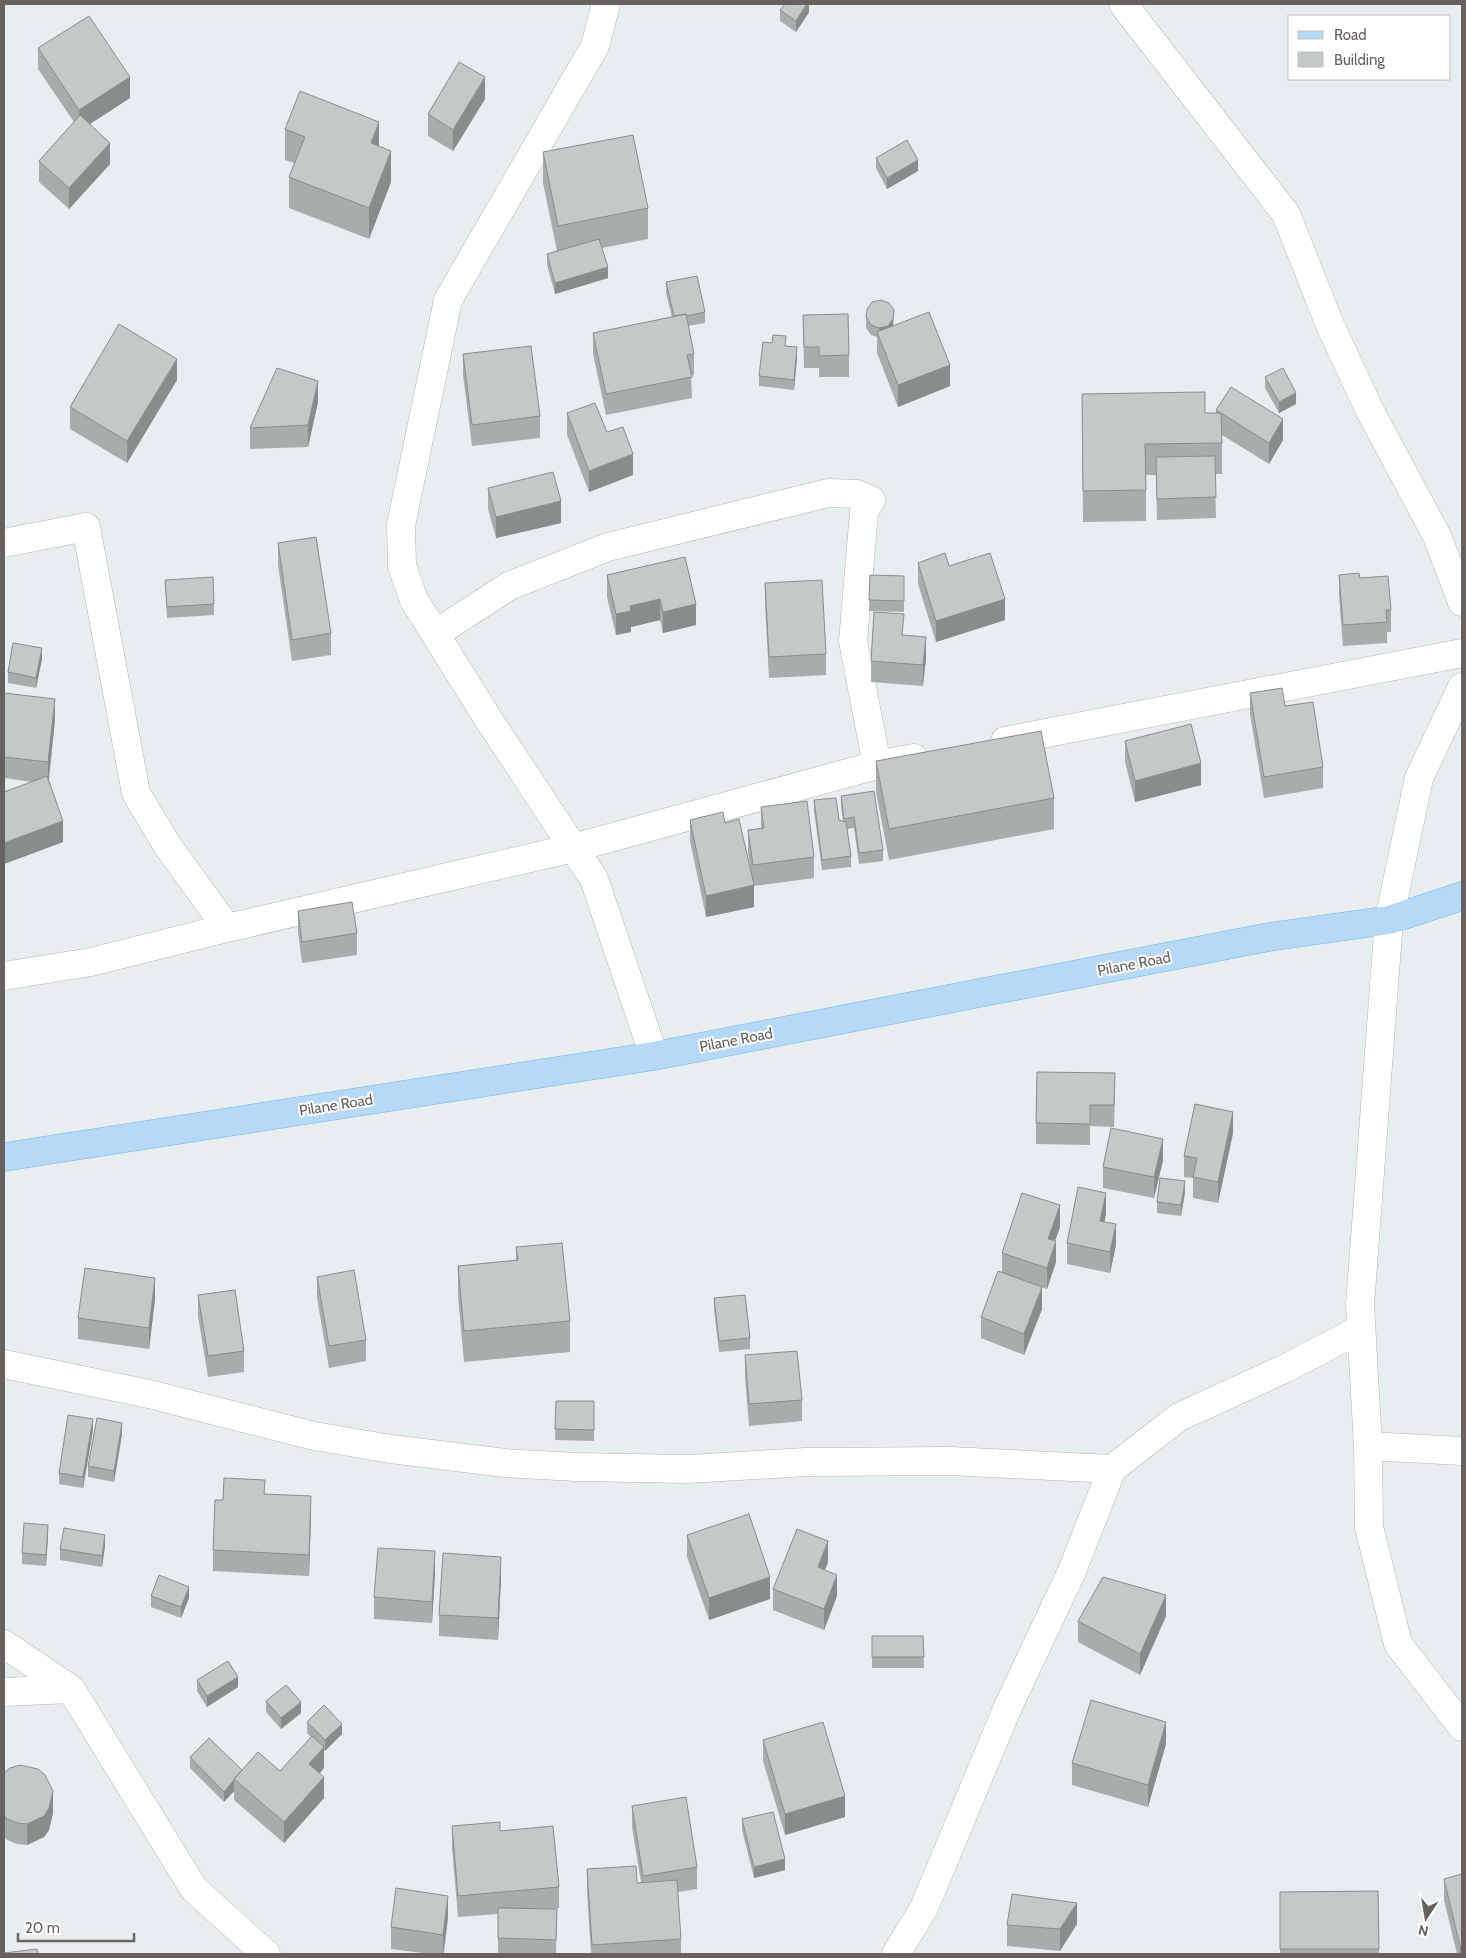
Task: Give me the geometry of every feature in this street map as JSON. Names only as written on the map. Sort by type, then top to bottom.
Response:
[{"type":"main road","name":"Pilane Road","points":[[4,1157],[654,1056],[1269,937],[1389,920],[1462,896]]},
{"type":"street","points":[[606,4],[595,46],[448,300],[401,525],[402,566],[414,600],[594,879],[654,1056]]},
{"type":"street","points":[[1123,4],[1286,214],[1330,325],[1370,411],[1438,536],[1462,602]]},
{"type":"street","points":[[435,634],[509,586],[608,547],[828,493],[857,494],[870,500],[864,512],[852,641],[877,765]]},
{"type":"street","points":[[4,543],[86,527],[136,793],[167,845],[226,928]]},
{"type":"street","points":[[984,744],[1462,653]]},
{"type":"street","points":[[1462,687],[1419,778],[1389,920],[1360,1306],[1368,1446],[1369,1527],[1398,1644],[1462,1726]]},
{"type":"street","points":[[4,976],[91,962],[226,928],[573,848],[877,765],[936,754]]},
{"type":"street","points":[[896,1954],[924,1908],[1007,1708],[1072,1571],[1112,1469],[1179,1417],[1284,1369],[1361,1329]]},
{"type":"street","points":[[4,1364],[149,1394],[314,1436],[391,1449],[505,1463],[576,1467],[689,1468],[806,1462],[950,1461],[1112,1469]]},
{"type":"street","points":[[1368,1446],[1462,1452]]},
{"type":"street","points":[[4,1644],[71,1689],[194,1889],[266,1954]]},
{"type":"street","points":[[4,1692],[71,1689]]},
{"type":"building","points":[[785,4],[807,4],[796,21],[780,10]]},
{"type":"building","points":[[89,16],[130,77],[79,110],[38,48]]},
{"type":"building","points":[[459,62],[485,77],[453,130],[428,114]]},
{"type":"building","points":[[300,91],[379,122],[371,143],[391,151],[369,208],[289,177],[305,137],[285,129]]},
{"type":"building","points":[[80,115],[110,143],[69,188],[39,161]]},
{"type":"building","points":[[633,135],[648,208],[558,226],[543,152]]},
{"type":"building","points":[[907,140],[918,160],[887,178],[876,158]]},
{"type":"building","points":[[599,239],[608,267],[555,283],[547,254]]},
{"type":"building","points":[[697,276],[705,312],[686,316],[686,314],[674,316],[666,282]]},
{"type":"building","points":[[881,300],[889,303],[894,310],[893,319],[888,326],[879,328],[871,325],[866,317],[867,309],[872,302]]},
{"type":"building","points":[[929,312],[950,365],[898,385],[877,332]]},
{"type":"building","points":[[686,314],[694,354],[687,355],[692,377],[606,394],[593,333]]},
{"type":"building","points":[[848,314],[849,355],[819,356],[819,347],[804,347],[803,315]]},
{"type":"building","points":[[119,324],[177,359],[127,441],[70,407]]},
{"type":"building","points":[[773,335],[786,336],[785,346],[797,347],[794,380],[759,376],[763,342],[772,343]]},
{"type":"building","points":[[531,346],[540,416],[472,425],[463,354]]},
{"type":"building","points":[[277,368],[318,381],[308,425],[250,428]]},
{"type":"building","points":[[1283,368],[1296,393],[1279,402],[1265,377]]},
{"type":"building","points":[[1231,387],[1283,419],[1269,443],[1216,410]]},
{"type":"building","points":[[1205,392],[1205,413],[1221,413],[1222,443],[1145,444],[1146,490],[1083,491],[1082,394]]},
{"type":"building","points":[[595,403],[607,432],[623,427],[633,454],[589,471],[567,413]]},
{"type":"building","points":[[1215,456],[1216,497],[1157,499],[1156,457]]},
{"type":"building","points":[[553,472],[561,501],[496,517],[488,488]]},
{"type":"building","points":[[316,537],[331,633],[292,640],[278,543]]},
{"type":"building","points":[[945,553],[949,566],[990,553],[1005,599],[936,621],[918,563]]},
{"type":"building","points":[[685,557],[696,604],[663,612],[660,599],[630,606],[631,611],[616,614],[607,575]]},
{"type":"building","points":[[1359,573],[1360,578],[1388,576],[1391,610],[1386,610],[1387,622],[1343,625],[1339,575]]},
{"type":"building","points":[[870,575],[904,576],[904,601],[869,600]]},
{"type":"building","points":[[213,577],[214,604],[167,607],[165,580]]},
{"type":"building","points":[[822,580],[826,654],[769,657],[765,583]]},
{"type":"building","points":[[874,612],[904,614],[902,635],[926,637],[923,665],[871,661]]},
{"type":"building","points":[[13,643],[42,648],[36,678],[8,672]]},
{"type":"building","points":[[1282,688],[1285,706],[1313,702],[1323,767],[1264,777],[1250,693]]},
{"type":"building","points":[[4,693],[55,699],[48,762],[4,757]]},
{"type":"building","points":[[1191,724],[1201,763],[1135,781],[1125,741]]},
{"type":"building","points":[[1041,731],[1054,798],[889,829],[876,761]]},
{"type":"building","points":[[47,776],[63,821],[4,843],[4,792]]},
{"type":"building","points":[[874,791],[883,850],[859,853],[854,817],[844,819],[841,796]]},
{"type":"building","points":[[836,798],[839,820],[846,822],[851,856],[822,860],[814,800]]},
{"type":"building","points":[[807,801],[814,857],[753,865],[748,830],[764,828],[761,807]]},
{"type":"building","points":[[723,812],[725,823],[739,819],[754,885],[706,896],[690,820]]},
{"type":"building","points":[[352,902],[357,933],[302,942],[298,911]]},
{"type":"building","points":[[1037,1072],[1115,1073],[1114,1105],[1090,1105],[1090,1124],[1036,1123]]},
{"type":"building","points":[[1195,1104],[1233,1112],[1218,1182],[1193,1177],[1197,1158],[1184,1156]]},
{"type":"building","points":[[1111,1128],[1163,1139],[1154,1177],[1103,1167]]},
{"type":"building","points":[[1160,1178],[1185,1181],[1181,1205],[1157,1202]]},
{"type":"building","points":[[1078,1187],[1106,1193],[1100,1221],[1116,1224],[1110,1252],[1067,1243]]},
{"type":"building","points":[[1022,1193],[1060,1205],[1048,1239],[1056,1241],[1047,1268],[1002,1253]]},
{"type":"building","points":[[562,1243],[570,1321],[464,1331],[458,1266],[518,1260],[516,1247]]},
{"type":"building","points":[[85,1268],[155,1278],[149,1328],[78,1318]]},
{"type":"building","points":[[354,1270],[366,1340],[329,1346],[317,1277]]},
{"type":"building","points":[[998,1271],[1042,1287],[1024,1334],[981,1317]]},
{"type":"building","points":[[235,1290],[244,1351],[208,1356],[198,1295]]},
{"type":"building","points":[[745,1295],[750,1338],[719,1341],[714,1298]]},
{"type":"building","points":[[797,1351],[802,1400],[749,1404],[745,1355]]},
{"type":"building","points":[[556,1401],[594,1401],[594,1430],[555,1429]]},
{"type":"building","points":[[68,1415],[93,1419],[83,1477],[59,1473]]},
{"type":"building","points":[[97,1418],[122,1423],[114,1471],[88,1466]]},
{"type":"building","points":[[224,1478],[265,1480],[264,1494],[311,1496],[309,1555],[213,1550],[215,1500],[223,1500]]},
{"type":"building","points":[[749,1514],[770,1577],[709,1598],[687,1535]]},
{"type":"building","points":[[24,1523],[48,1525],[46,1555],[22,1553]]},
{"type":"building","points":[[64,1528],[105,1535],[102,1556],[60,1549]]},
{"type":"building","points":[[797,1529],[828,1541],[818,1567],[837,1575],[824,1609],[773,1589]]},
{"type":"building","points":[[378,1548],[435,1551],[432,1602],[374,1597]]},
{"type":"building","points":[[443,1553],[501,1557],[498,1618],[439,1615]]},
{"type":"building","points":[[159,1575],[189,1587],[181,1607],[151,1596]]},
{"type":"building","points":[[1103,1577],[1166,1595],[1140,1654],[1078,1621]]},
{"type":"building","points":[[872,1636],[923,1636],[924,1657],[872,1657]]},
{"type":"building","points":[[228,1661],[238,1677],[207,1696],[197,1680]]},
{"type":"building","points":[[286,1685],[301,1702],[281,1718],[266,1701]]},
{"type":"building","points":[[1091,1700],[1166,1722],[1148,1785],[1072,1763]]},
{"type":"building","points":[[324,1705],[342,1724],[325,1740],[307,1722]]},
{"type":"building","points":[[823,1722],[845,1796],[785,1814],[763,1740]]},
{"type":"building","points":[[312,1736],[324,1747],[309,1764],[324,1777],[284,1822],[234,1779],[258,1752],[280,1771]]},
{"type":"building","points":[[209,1738],[242,1770],[224,1792],[190,1757]]},
{"type":"building","points":[[20,1765],[38,1769],[45,1775],[53,1791],[49,1808],[44,1816],[27,1824],[17,1823],[7,1819],[4,1815],[4,1773],[10,1768]]},
{"type":"building","points":[[686,1797],[697,1867],[643,1876],[632,1806]]},
{"type":"building","points":[[773,1812],[785,1859],[754,1867],[742,1819]]},
{"type":"building","points":[[500,1822],[500,1831],[553,1826],[559,1887],[458,1896],[452,1826]]},
{"type":"building","points":[[636,1866],[637,1883],[677,1880],[681,1939],[592,1945],[587,1869]]},
{"type":"building","points":[[1462,1874],[1462,1945],[1460,1946],[1444,1879]]},
{"type":"building","points":[[396,1888],[448,1896],[443,1935],[391,1927]]},
{"type":"building","points":[[1378,1891],[1379,1949],[1280,1949],[1280,1892]]},
{"type":"building","points":[[1012,1894],[1077,1903],[1060,1929],[1007,1925]]},
{"type":"building","points":[[498,1908],[557,1909],[556,1940],[498,1938]]},
{"type":"building","points":[[37,1949],[38,1954],[4,1954],[4,1953]]}]
